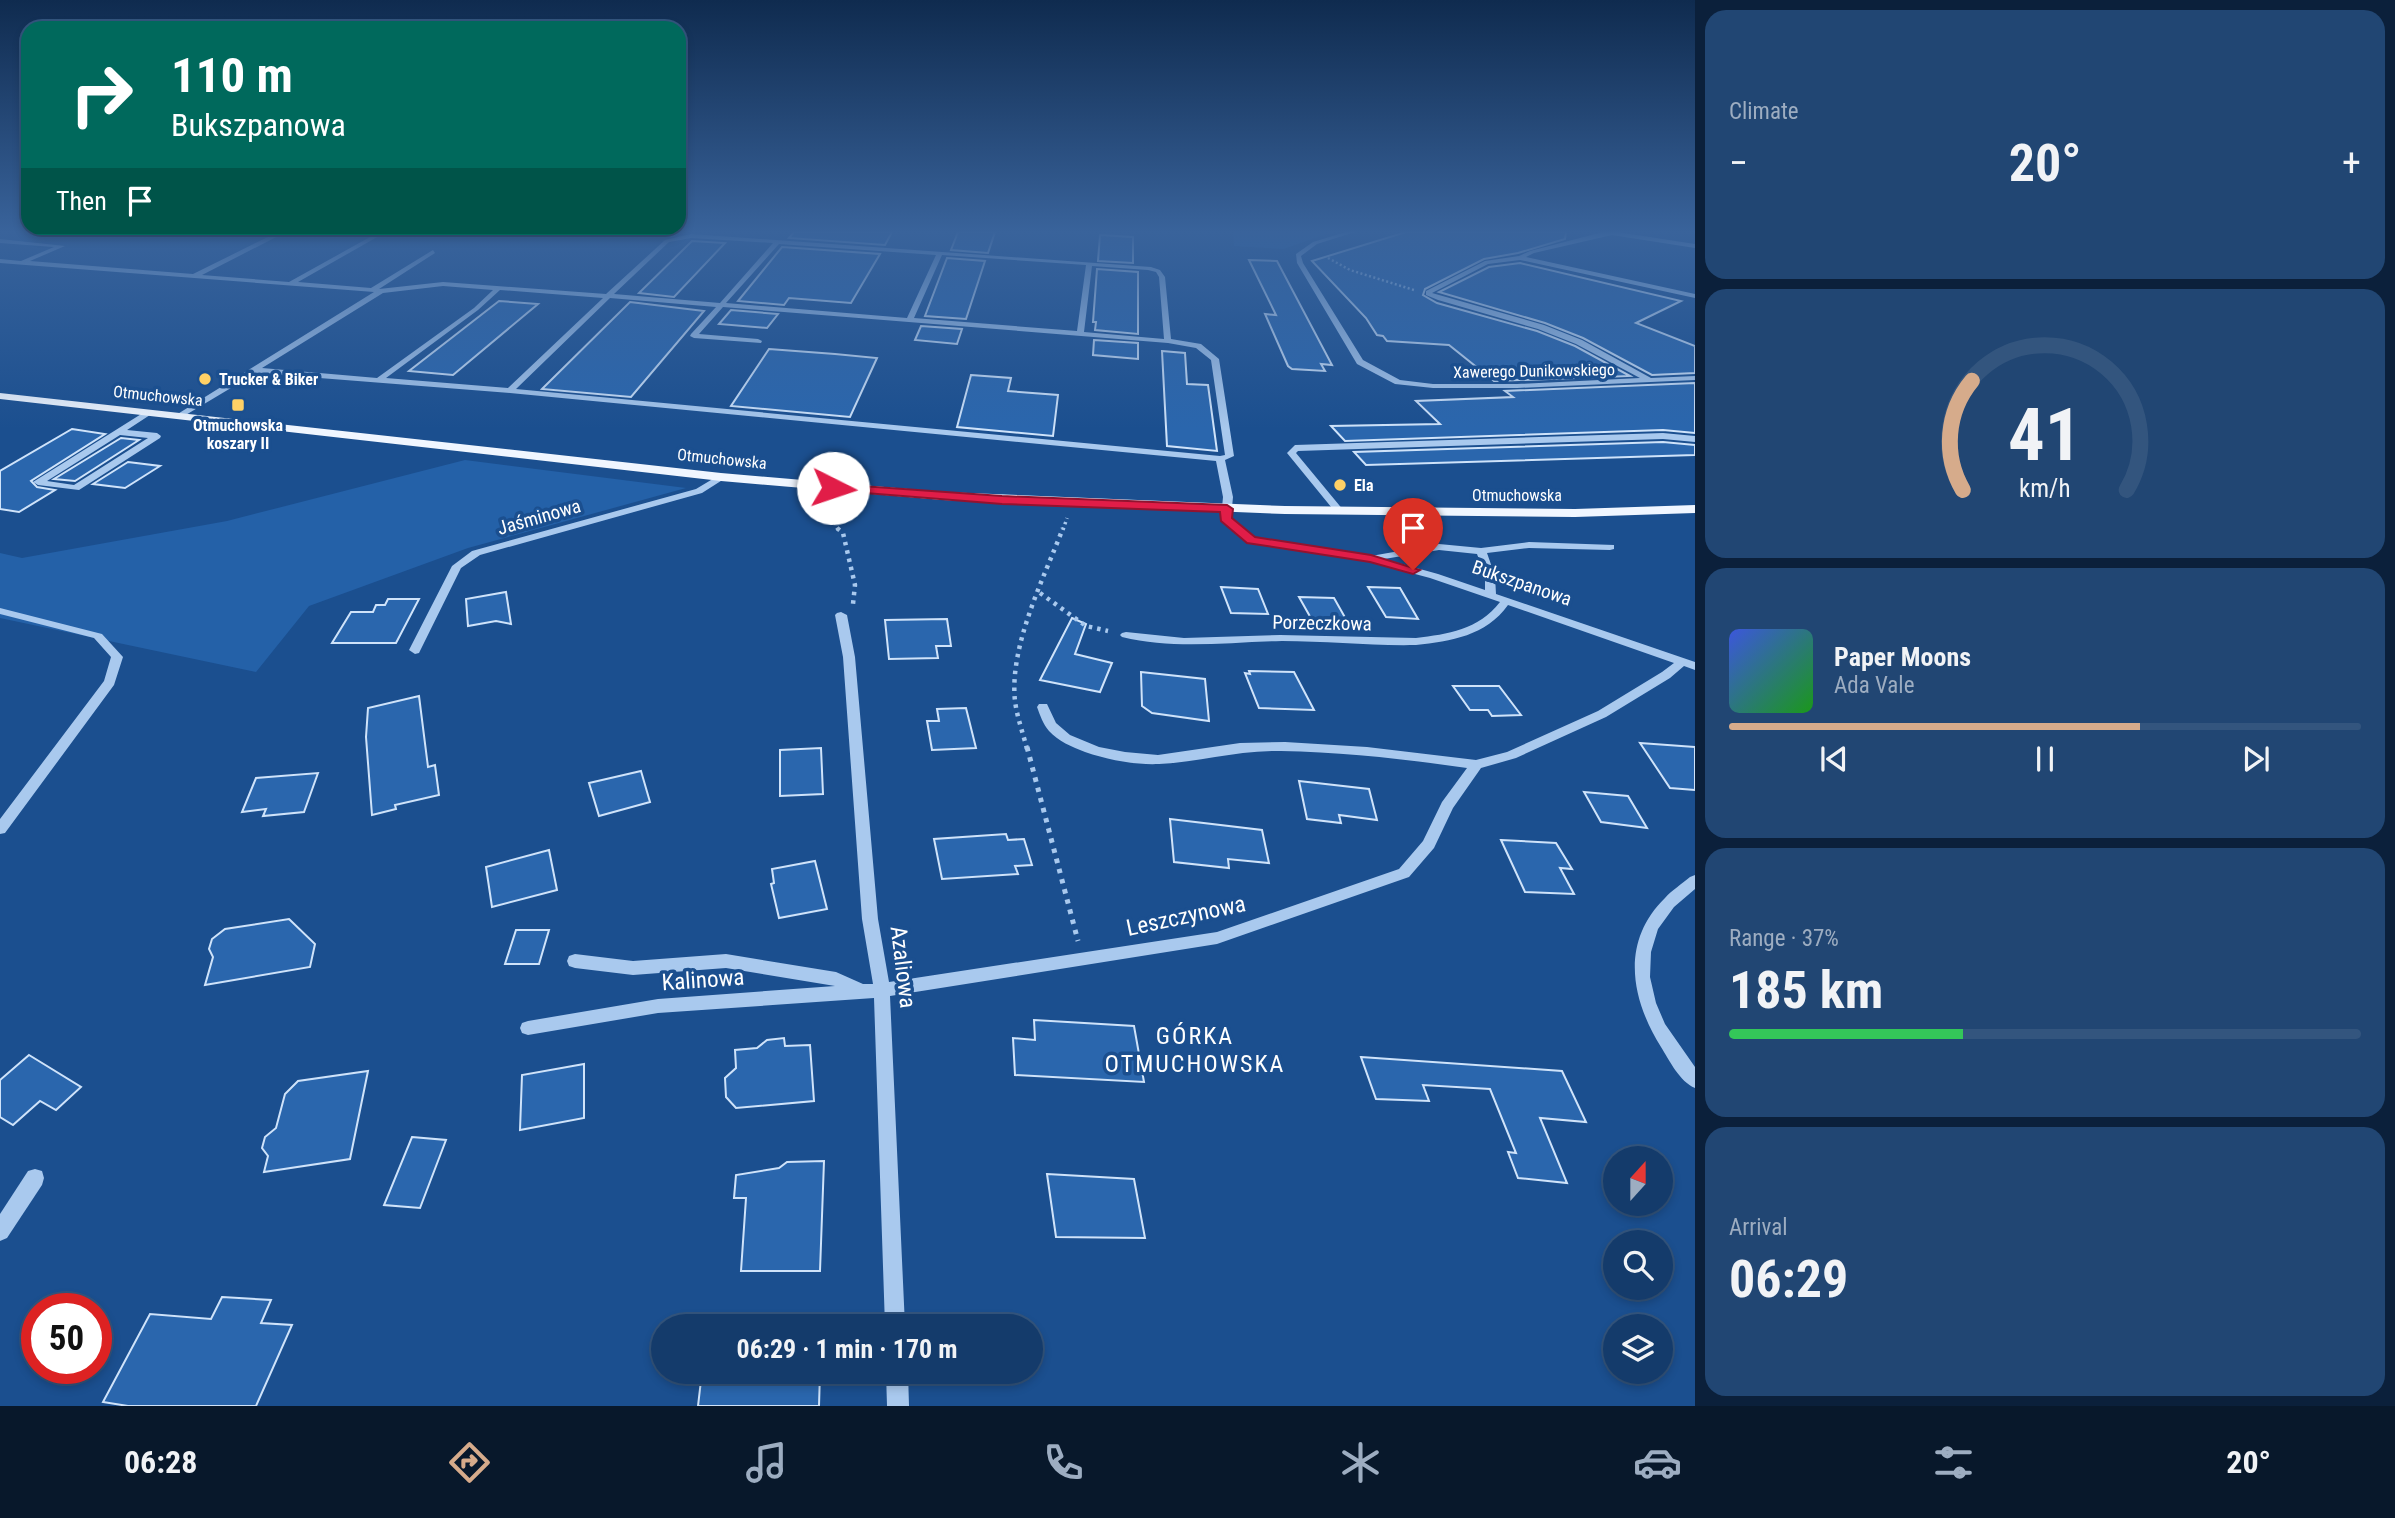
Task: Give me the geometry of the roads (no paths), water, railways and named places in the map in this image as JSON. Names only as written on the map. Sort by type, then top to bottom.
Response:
[{"type":"main road","name":"Otmuchowska","points":[[0,396],[720,477],[1002,500],[1339,511],[1575,513],[1695,509]]},
{"type":"street","points":[[179,416],[371,298]]},
{"type":"street","points":[[380,379],[489,298]]},
{"type":"street","points":[[510,391],[606,298]]},
{"type":"street","points":[[253,370],[380,379],[1220,459],[1230,456],[1215,359],[1198,346],[1080,333],[628,298]]},
{"type":"street","points":[[729,298],[694,336],[758,341]]},
{"type":"street","points":[[910,320],[920,298]]},
{"type":"street","points":[[1080,333],[1085,298]]},
{"type":"street","points":[[1165,298],[1168,341]]},
{"type":"street","name":"Xawerego Dunikowskiego","points":[[1321,298],[1360,362],[1376,373],[1398,382],[1433,386],[1695,378]]},
{"type":"street","points":[[1441,298],[1527,321],[1579,342],[1652,381]]},
{"type":"street","points":[[119,432],[157,436],[76,488],[38,482],[149,413]]},
{"type":"street","points":[[1339,511],[1301,469],[1291,453],[1295,448],[1663,436],[1695,439]]},
{"type":"street","points":[[1220,459],[1228,497],[1227,509]]},
{"type":"street","name":"Jaśminowa","points":[[415,650],[457,566],[476,553],[699,491],[720,477]]},
{"type":"street","name":"Bukszpanowa","points":[[1227,509],[1226,519],[1251,540],[1371,559],[1491,594],[1688,664]]},
{"type":"street","points":[[1371,559],[1438,547],[1481,551],[1501,546],[1540,544],[1610,547]]},
{"type":"street","points":[[1481,551],[1490,576],[1491,594]]},
{"type":"street","name":"Porzeczkowa","points":[[1126,635],[1160,643],[1198,644],[1280,638],[1387,641],[1426,639],[1460,635],[1482,625],[1497,614],[1506,601]]},
{"type":"street","points":[[0,611],[98,636],[117,657],[110,682],[0,828]]},
{"type":"street","name":"Azaliowa","points":[[841,615],[849,657],[870,919],[882,990],[895,1314]]},
{"type":"street","points":[[1043,707],[1053,728],[1079,744],[1125,758],[1163,759],[1254,746],[1315,747],[1399,754],[1476,765],[1511,755],[1602,714],[1688,664]]},
{"type":"street","name":"Leszczynowa","points":[[882,990],[1217,938],[1404,873],[1429,844],[1447,806],[1476,765]]},
{"type":"street","points":[[1695,881],[1672,896],[1653,922],[1642,949],[1639,974],[1644,998],[1671,1053],[1695,1080]]},
{"type":"street","points":[[575,961],[633,968],[726,961],[836,979],[862,991]]},
{"type":"street","name":"Kalinowa","points":[[528,1028],[659,1006],[882,990]]},
{"type":"street","points":[[0,1231],[35,1178]]},
{"type":"street","points":[[897,1384],[898,1406]]},
{"type":"place","name":"Trucker & Biker","points":[[205,379]]},
{"type":"place","name":"Otmuchowska koszary II","points":[[238,405]]},
{"type":"place","name":"Ela","points":[[1340,485]]},
{"type":"district","name":"GÓRKA OTMUCHOWSKA","points":[[1195,1050]]}]
